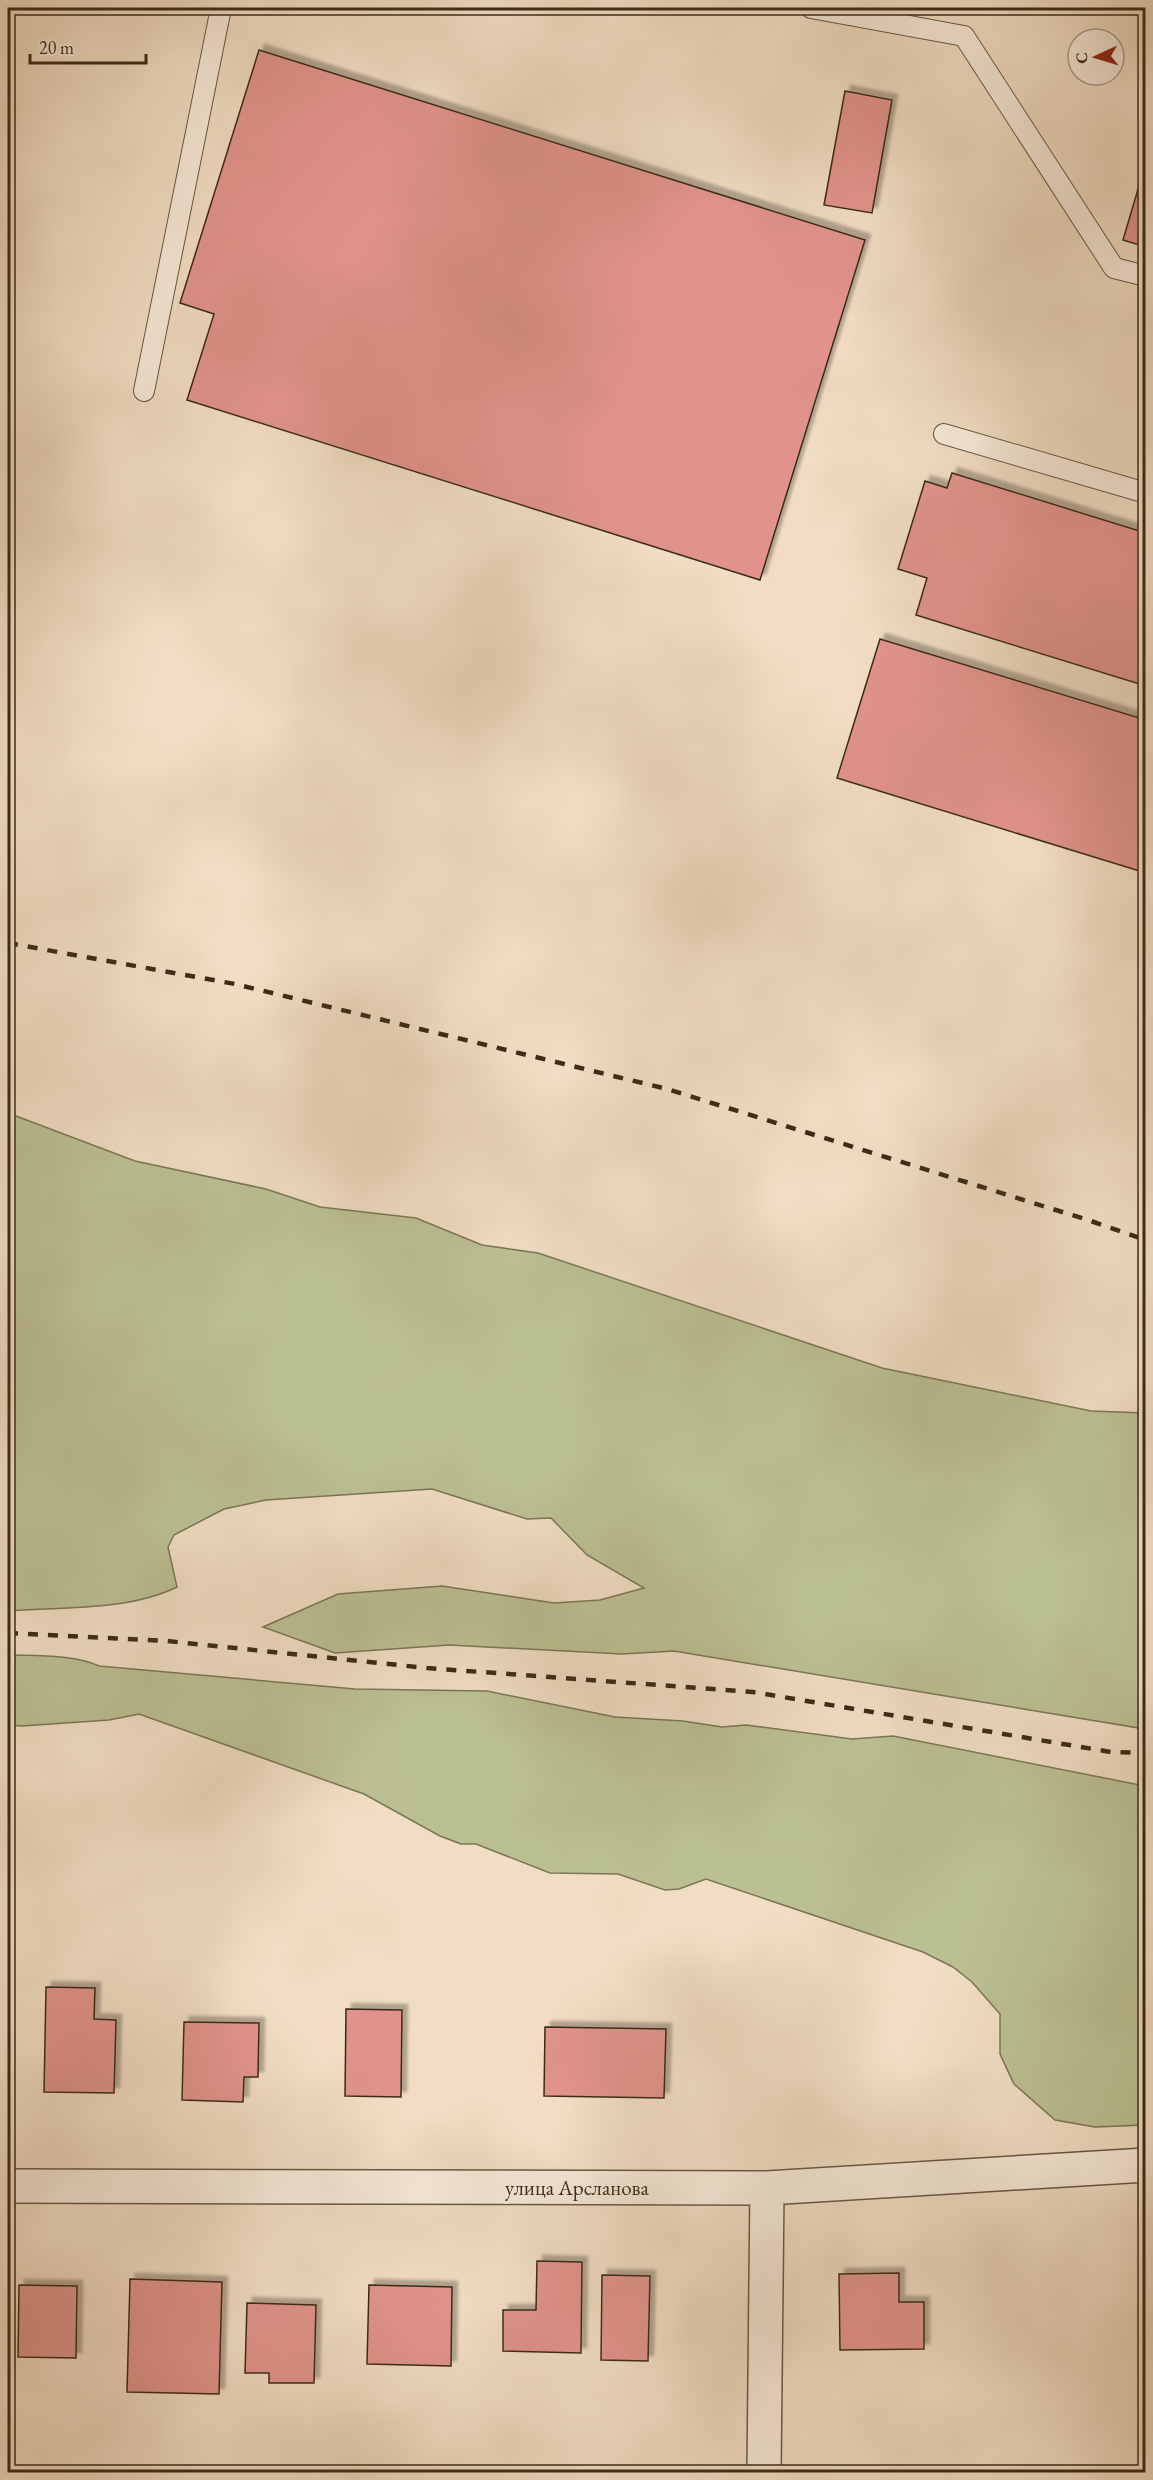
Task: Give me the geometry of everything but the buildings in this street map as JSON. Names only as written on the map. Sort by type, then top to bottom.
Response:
[{"type":"street","name":"улица Арсланова","points":[[8,2186],[767,2188],[1146,2165]]},
{"type":"street","points":[[764,2472],[767,2188]]},
{"type":"lane","points":[[144,392],[221,8]]},
{"type":"lane","points":[[811,8],[964,36],[1114,268],[1146,276]]},
{"type":"lane","points":[[944,434],[1146,493]]},
{"type":"green space","points":[[8,1113],[135,1161],[266,1189],[320,1207],[416,1218],[482,1245],[538,1253],[882,1368],[1091,1411],[1145,1413],[1145,1729],[674,1651],[622,1654],[449,1645],[335,1653],[263,1627],[338,1594],[442,1586],[554,1603],[600,1600],[644,1588],[587,1555],[551,1518],[527,1519],[432,1489],[266,1500],[224,1509],[174,1535],[168,1547],[177,1587],[158,1595],[116,1604],[8,1611]]},
{"type":"green space","points":[[8,1655],[78,1659],[99,1666],[355,1689],[487,1691],[615,1717],[683,1721],[722,1727],[746,1725],[852,1739],[893,1736],[1145,1786],[1145,2125],[1095,2127],[1055,2120],[1014,2084],[1000,2054],[1000,2014],[972,1982],[953,1967],[923,1952],[706,1879],[679,1889],[665,1890],[618,1874],[550,1873],[476,1844],[461,1844],[440,1836],[364,1794],[139,1714],[109,1720],[8,1725]]},
{"type":"railway","points":[[8,943],[235,984],[667,1089],[1146,1240]]},
{"type":"railway","points":[[8,1633],[167,1641],[427,1668],[753,1692],[1111,1752],[1146,1753]]}]
